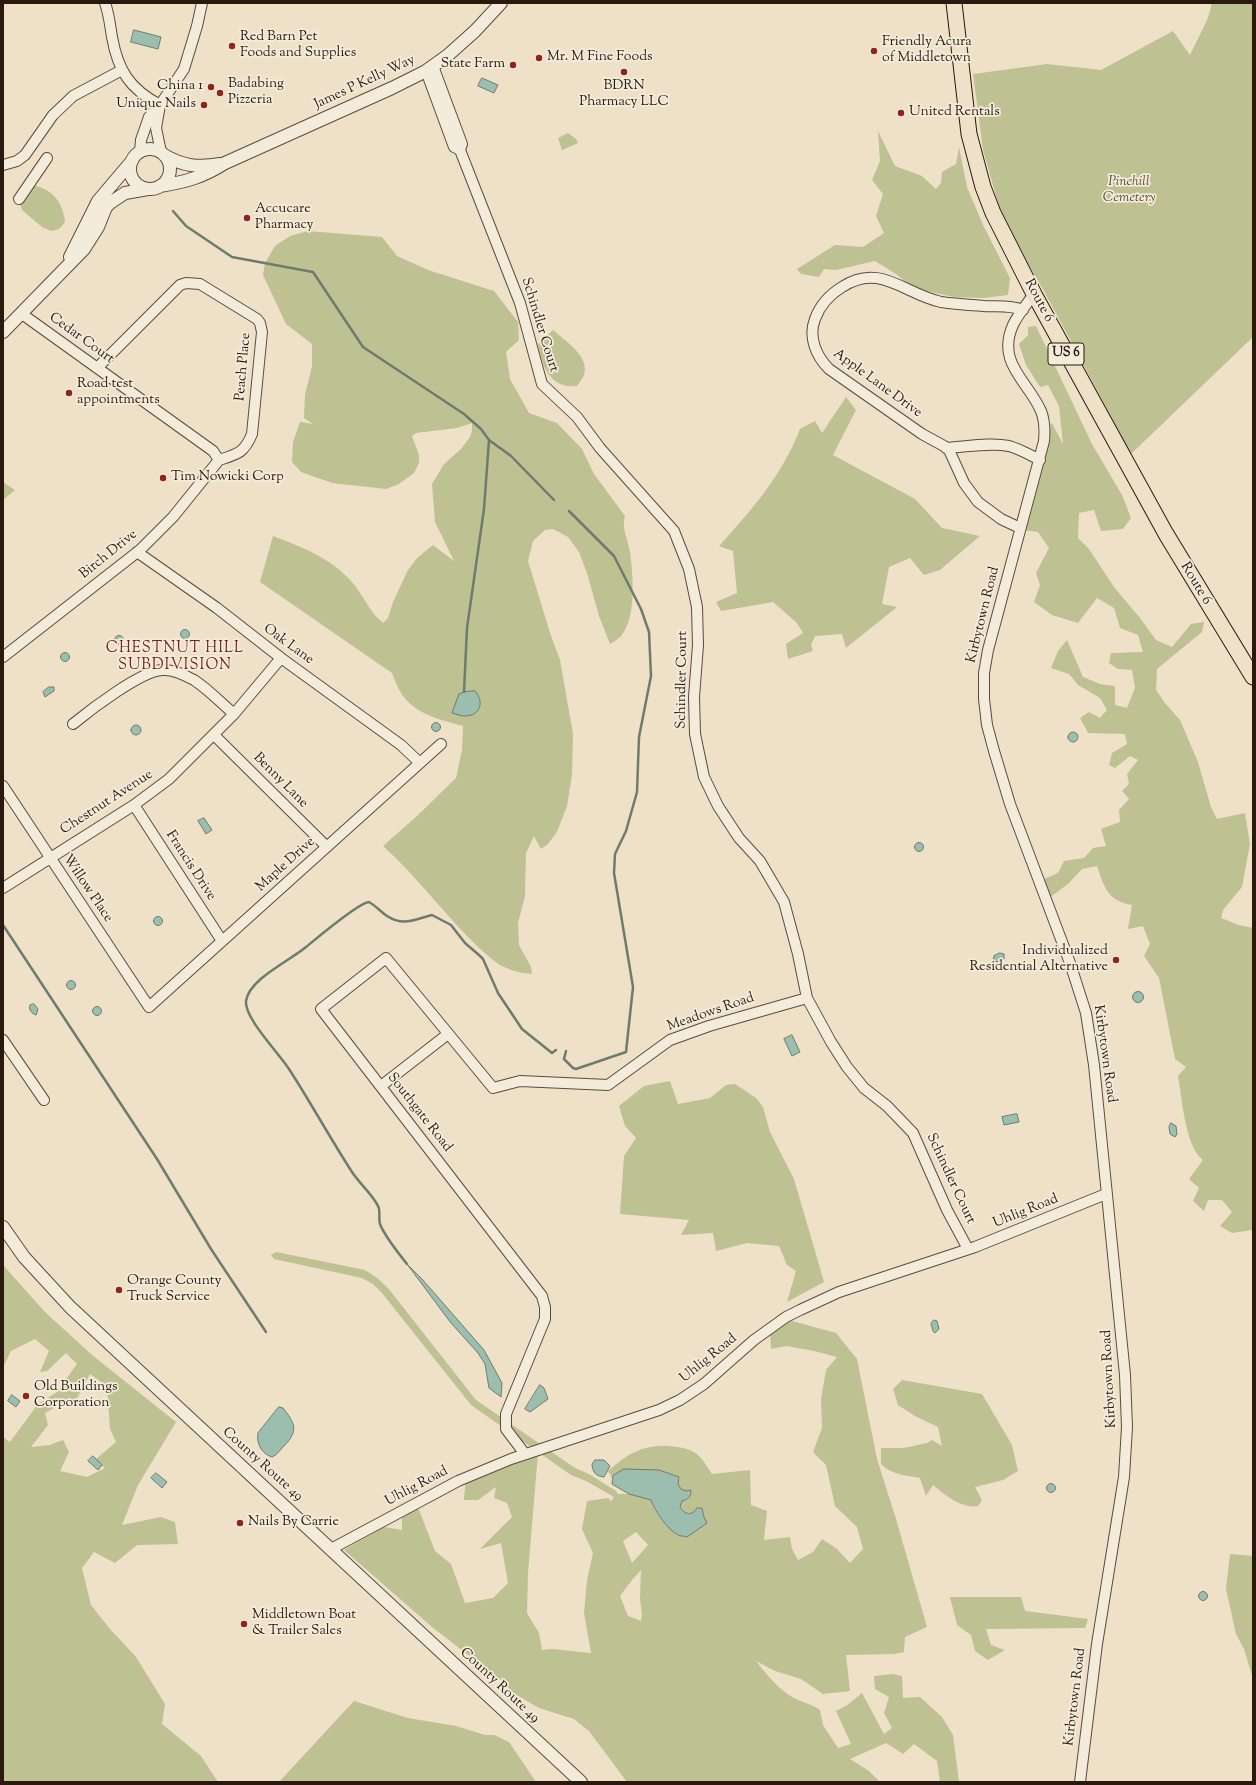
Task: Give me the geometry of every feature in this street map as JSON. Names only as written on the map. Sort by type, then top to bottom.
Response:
[{"type":"main road","name":"Route 6","points":[[954,3],[962,84],[973,154],[993,213],[1034,294],[1166,534],[1253,677]]},
{"type":"street","points":[[105,3],[108,11],[115,52],[122,70],[128,80],[143,96],[160,105]]},
{"type":"street","points":[[140,152],[141,140],[149,117],[160,105],[184,69],[197,26],[202,3]]},
{"type":"street","name":"James P Kelly Way","points":[[160,186],[186,182],[205,175],[225,163],[392,88],[429,69],[447,56],[475,31],[501,3]]},
{"type":"street","name":"Schindler Court","points":[[429,69],[454,147],[460,150],[520,303],[542,384],[577,417],[600,448],[674,531],[689,569],[697,607],[698,645],[694,697],[696,734],[704,777],[718,806],[739,838],[760,861],[784,902],[808,998],[831,1042],[847,1067],[864,1088],[887,1106],[913,1133],[947,1210],[968,1249]]},
{"type":"street","points":[[3,165],[17,161],[25,155],[53,115],[72,96],[122,70]]},
{"type":"street","points":[[3,332],[84,249],[94,236],[106,207],[110,203],[124,193],[160,186],[168,177],[170,166],[163,154],[156,128],[160,105]]},
{"type":"street","points":[[60,273],[72,253],[98,201],[132,161],[140,152],[151,149],[163,154]]},
{"type":"street","name":"James P Kelly Way","points":[[163,154],[183,164],[196,167],[225,163]]},
{"type":"street","points":[[18,199],[47,158]]},
{"type":"street","points":[[132,161],[130,173],[133,179],[137,184],[148,189]]},
{"type":"street","name":"Apple Lane Drive","points":[[946,448],[922,434],[829,369],[817,354],[813,339],[813,325],[817,314],[824,302],[834,292],[852,280],[868,277],[882,280],[942,302],[983,306],[1016,307],[1023,310]]},
{"type":"street","name":"Peach Place","points":[[97,368],[180,285],[186,283],[200,284],[258,319],[262,332],[252,434],[247,447],[237,454],[219,460]]},
{"type":"street","name":"Kirbytown Road","points":[[1034,294],[1015,322],[1010,334],[1009,354],[1015,371],[1036,402],[1044,419],[1044,441],[986,662],[984,686],[987,719],[994,751],[1010,804],[1070,963],[1086,1013],[1094,1065],[1125,1375],[1127,1407],[1126,1452],[1120,1502],[1097,1644],[1080,1782]]},
{"type":"street","name":"Cedar Court","points":[[22,314],[213,451],[219,460]]},
{"type":"street","points":[[1020,528],[1001,519],[984,508],[978,502],[964,483],[946,448],[988,445],[1004,446],[1017,449],[1040,460]]},
{"type":"street","name":"Birch Drive","points":[[3,657],[137,552],[174,517],[219,460]]},
{"type":"street","name":"Oak Lane","points":[[137,552],[210,603],[281,658],[401,745],[420,763]]},
{"type":"street","name":"Chestnut Avenue","points":[[3,888],[134,805],[169,779],[234,714],[281,658]]},
{"type":"street","points":[[72,724],[100,702],[148,674],[162,670],[176,672],[194,680],[234,714]]},
{"type":"street","name":"Benny Lane","points":[[214,735],[326,847]]},
{"type":"street","name":"Maple Drive","points":[[149,1007],[441,744]]},
{"type":"street","name":"Willow Place","points":[[3,786],[49,858],[149,1007]]},
{"type":"street","name":"Francis Drive","points":[[134,805],[222,941]]},
{"type":"street","name":"Southgate Road","points":[[493,1088],[386,958],[321,1009],[542,1296],[545,1307],[545,1319],[506,1414],[506,1429],[525,1454]]},
{"type":"street","name":"Meadows Road","points":[[493,1088],[520,1081],[608,1085],[670,1040],[709,1026],[808,998]]},
{"type":"street","points":[[381,1086],[448,1034]]},
{"type":"street","points":[[3,1040],[44,1100]]},
{"type":"street","name":"Uhlig Road","points":[[332,1549],[458,1481],[525,1454],[659,1410],[680,1400],[704,1384],[754,1340],[786,1317],[839,1292],[968,1249],[1106,1194]]},
{"type":"street","name":"County Route 49","points":[[3,1227],[24,1257],[70,1307],[128,1363],[332,1549],[581,1782]]},
{"type":"green space","name":"Pinehill Cemetery","points":[[1212,3],[1253,3],[1253,337],[1131,454],[1044,291],[1012,237],[1000,210],[983,150],[973,74],[1047,64],[1101,70],[1173,31],[1190,55],[1208,18]]},
{"type":"green space","points":[[878,131],[895,166],[922,176],[936,189],[941,183],[942,172],[956,164],[959,147],[967,187],[983,225],[1010,278],[1008,295],[984,298],[954,297],[912,288],[896,274],[875,261],[836,270],[824,269],[819,277],[801,274],[797,269],[835,245],[863,247],[884,233],[876,216],[883,194],[872,180],[880,161]]},
{"type":"green space","points":[[568,133],[576,139],[578,143],[562,150],[558,138]]},
{"type":"green space","points":[[31,185],[45,189],[59,202],[65,222],[59,229],[51,231],[42,227],[22,210],[18,197]]},
{"type":"green space","points":[[308,231],[382,237],[397,256],[428,270],[494,291],[518,322],[519,340],[506,352],[510,379],[529,413],[557,423],[582,449],[594,474],[625,516],[624,529],[630,552],[633,584],[631,608],[629,620],[625,629],[620,637],[610,644],[599,616],[587,573],[579,552],[568,537],[553,529],[545,530],[533,541],[528,561],[560,660],[573,734],[572,775],[567,806],[557,832],[548,844],[541,849],[534,836],[526,853],[525,896],[518,923],[519,945],[531,967],[532,974],[508,969],[487,955],[468,937],[383,846],[417,816],[456,778],[462,750],[463,726],[430,716],[415,708],[403,696],[392,673],[260,582],[273,536],[305,549],[335,566],[351,581],[374,614],[383,623],[388,618],[393,602],[408,570],[417,558],[433,545],[454,561],[435,522],[432,484],[444,464],[461,449],[470,437],[472,431],[472,423],[457,428],[416,433],[412,436],[419,455],[419,463],[414,473],[399,484],[386,489],[332,483],[301,472],[292,462],[293,442],[300,422],[313,424],[304,418],[305,395],[312,366],[312,344],[286,324],[263,275],[265,263],[275,246],[290,236]]},
{"type":"green space","points":[[1036,326],[1092,444],[1122,495],[1131,518],[1123,529],[1101,531],[1094,510],[1079,513],[1078,538],[1089,549],[1114,587],[1156,640],[1172,647],[1191,624],[1204,622],[1202,632],[1157,669],[1156,690],[1180,720],[1198,762],[1211,807],[1217,819],[1245,813],[1250,844],[1242,887],[1223,910],[1221,918],[1239,925],[1253,928],[1253,1230],[1232,1233],[1220,1226],[1232,1212],[1222,1200],[1208,1200],[1204,1211],[1193,1201],[1199,1188],[1189,1179],[1203,1160],[1197,1154],[1192,1144],[1185,1121],[1178,1076],[1186,1067],[1175,1059],[1159,978],[1144,956],[1150,944],[1143,926],[1128,929],[1132,905],[1117,900],[1108,892],[1097,866],[1082,869],[1068,884],[1049,898],[1042,880],[1058,873],[1064,861],[1084,858],[1093,848],[1106,846],[1101,829],[1120,822],[1119,810],[1129,799],[1122,791],[1129,784],[1127,774],[1138,760],[1130,756],[1115,768],[1109,765],[1112,753],[1127,744],[1125,734],[1088,733],[1080,718],[1089,712],[1100,718],[1107,710],[1100,698],[1078,685],[1069,674],[1051,668],[1058,651],[1067,640],[1083,677],[1100,684],[1115,686],[1115,705],[1127,708],[1135,688],[1132,670],[1118,669],[1109,663],[1111,653],[1143,652],[1138,635],[1120,628],[1114,608],[1097,598],[1078,623],[1052,615],[1034,602],[1040,585],[1036,573],[1049,548],[1038,532],[1022,530],[1041,437],[1052,423],[1063,444],[1059,406],[1048,385],[1040,387],[1026,365],[1019,344],[1028,335],[1028,327]]},
{"type":"green space","points":[[553,330],[570,344],[580,355],[583,362],[585,368],[584,375],[577,386],[560,384],[554,380],[545,368],[538,344]]},
{"type":"green space","points":[[846,397],[856,410],[833,455],[915,499],[942,528],[980,536],[940,570],[924,575],[910,558],[889,567],[882,604],[897,607],[846,648],[842,634],[815,636],[811,645],[813,651],[788,659],[786,644],[803,633],[797,623],[773,602],[721,611],[716,602],[737,593],[733,551],[719,546],[743,519],[775,477],[793,446],[800,429],[815,421],[822,433]]},
{"type":"green space","points":[[3,482],[15,490],[3,500]]},
{"type":"green space","points":[[670,1081],[678,1104],[710,1098],[726,1085],[735,1084],[756,1098],[763,1107],[770,1132],[794,1179],[824,1282],[787,1302],[796,1271],[787,1265],[779,1246],[747,1243],[716,1251],[713,1233],[681,1235],[689,1220],[620,1214],[624,1156],[636,1138],[625,1126],[619,1106],[644,1086]]},
{"type":"green space","points":[[276,1252],[365,1270],[377,1278],[388,1288],[476,1400],[575,1468],[589,1474],[616,1491],[618,1494],[629,1494],[651,1500],[658,1515],[678,1536],[694,1513],[686,1513],[680,1507],[682,1501],[688,1499],[691,1490],[686,1491],[681,1489],[678,1484],[679,1477],[659,1470],[613,1476],[612,1478],[608,1471],[631,1454],[648,1447],[657,1446],[683,1448],[694,1452],[703,1460],[712,1474],[750,1470],[751,1505],[767,1511],[764,1540],[790,1537],[792,1549],[798,1560],[813,1552],[822,1539],[837,1549],[850,1563],[863,1549],[857,1527],[835,1506],[826,1465],[813,1452],[822,1428],[821,1399],[826,1370],[837,1357],[787,1346],[771,1349],[770,1331],[792,1321],[836,1333],[857,1359],[877,1459],[927,1627],[905,1637],[904,1652],[894,1654],[846,1655],[850,1691],[823,1694],[801,1679],[775,1671],[756,1661],[771,1680],[780,1688],[800,1701],[820,1710],[823,1725],[838,1748],[851,1744],[836,1711],[846,1706],[862,1693],[884,1734],[892,1728],[884,1713],[889,1697],[875,1689],[874,1676],[893,1674],[902,1676],[903,1698],[920,1697],[942,1717],[953,1735],[959,1782],[940,1782],[937,1761],[914,1744],[903,1754],[886,1743],[850,1759],[869,1771],[880,1782],[627,1782],[589,1731],[574,1719],[539,1708],[515,1694],[506,1686],[506,1684],[432,1627],[344,1550],[384,1527],[402,1530],[402,1509],[412,1504],[419,1510],[435,1551],[451,1564],[465,1603],[493,1598],[508,1583],[501,1543],[480,1549],[512,1517],[507,1503],[494,1498],[496,1487],[478,1500],[464,1500],[466,1476],[538,1453],[528,1573],[527,1613],[539,1633],[542,1650],[552,1649],[591,1653],[584,1613],[587,1580],[593,1553],[582,1529],[587,1501],[608,1498],[611,1501],[614,1497],[586,1481],[571,1475],[471,1405],[382,1293],[373,1284],[362,1278],[274,1259],[271,1255]],"holes":[[[636,1532],[648,1545],[632,1563],[623,1541]],[[641,1570],[640,1599],[642,1614],[641,1621],[628,1616],[620,1596]]]},
{"type":"green space","points":[[3,1265],[44,1311],[92,1355],[176,1422],[138,1485],[122,1525],[161,1517],[175,1522],[178,1544],[137,1545],[115,1563],[94,1552],[82,1568],[91,1605],[110,1629],[136,1657],[165,1704],[162,1724],[201,1756],[218,1782],[3,1782],[3,1437],[10,1442],[38,1404],[57,1392],[77,1364],[66,1353],[47,1371],[40,1372],[49,1351],[35,1339],[11,1351],[3,1367]],"holes":[[[90,1374],[107,1386],[110,1429],[116,1442],[95,1460],[105,1468],[87,1477],[60,1471],[69,1452],[63,1440],[50,1445],[31,1447],[48,1425],[45,1413],[63,1403],[75,1402]]]},
{"type":"green space","points":[[902,1380],[982,1394],[1012,1445],[1018,1471],[1003,1480],[975,1487],[982,1500],[978,1506],[972,1506],[954,1500],[933,1485],[926,1496],[920,1478],[899,1474],[885,1468],[881,1464],[881,1448],[904,1448],[927,1443],[932,1440],[942,1446],[938,1427],[915,1416],[898,1405],[893,1389]]},
{"type":"green space","points":[[1230,1554],[1253,1556],[1253,1679],[1244,1649],[1236,1634],[1226,1589]]},
{"type":"green space","points":[[950,1597],[1021,1597],[1025,1611],[1088,1619],[1085,1628],[986,1629],[991,1645],[1005,1650],[988,1660],[975,1651],[971,1635],[957,1625]]},
{"type":"green space","points":[[354,1701],[408,1718],[456,1726],[485,1735],[494,1735],[509,1742],[536,1782],[279,1782]]},
{"type":"shaded area","points":[[134,30],[161,37],[158,49],[131,42]]},
{"type":"shaded area","points":[[482,78],[498,85],[494,93],[478,86]]},
{"type":"shaded area","points":[[185,629],[190,634],[185,639],[180,634]]},
{"type":"shaded area","points":[[119,635],[124,640],[119,645],[114,640]]},
{"type":"shaded area","points":[[63,653],[67,653],[69,657],[67,661],[63,661],[61,659],[61,655]]},
{"type":"shaded area","points":[[49,687],[54,687],[54,691],[45,697],[43,692]]},
{"type":"shaded area","points":[[475,691],[480,700],[480,704],[479,708],[474,714],[465,716],[452,713],[459,694]]},
{"type":"shaded area","points":[[436,722],[441,727],[436,732],[431,727]]},
{"type":"shaded area","points":[[134,725],[138,725],[140,726],[140,734],[134,735],[131,732],[131,728]]},
{"type":"shaded area","points":[[1071,732],[1075,732],[1077,733],[1077,741],[1071,742],[1068,739],[1068,735]]},
{"type":"shaded area","points":[[204,818],[212,830],[206,834],[198,821]]},
{"type":"shaded area","points":[[919,842],[924,847],[919,852],[914,847]]},
{"type":"shaded area","points":[[158,916],[163,921],[158,926],[153,921]]},
{"type":"shaded area","points":[[1000,953],[1004,954],[1004,959],[997,962],[993,961],[994,956]]},
{"type":"shaded area","points":[[69,981],[73,981],[75,985],[73,989],[69,989],[67,987],[67,983]]},
{"type":"shaded area","points":[[1136,992],[1140,992],[1142,993],[1142,1001],[1136,1002],[1133,999],[1133,995]]},
{"type":"shaded area","points":[[34,1004],[38,1009],[36,1015],[30,1010],[30,1005]]},
{"type":"shaded area","points":[[95,1007],[99,1007],[101,1011],[99,1015],[95,1015],[93,1013],[93,1009]]},
{"type":"shaded area","points":[[792,1035],[800,1052],[792,1056],[784,1039]]},
{"type":"shaded area","points":[[1017,1114],[1019,1122],[1004,1125],[1002,1117]]},
{"type":"shaded area","points":[[1171,1123],[1176,1126],[1177,1134],[1175,1137],[1170,1134],[1169,1127]]},
{"type":"shaded area","points":[[407,1264],[484,1350],[502,1383],[501,1397],[489,1388],[485,1364],[478,1353],[451,1323]]},
{"type":"shaded area","points":[[934,1320],[937,1321],[939,1329],[935,1333],[931,1324]]},
{"type":"shaded area","points":[[540,1385],[544,1388],[548,1399],[530,1412],[525,1409]]},
{"type":"shaded area","points":[[12,1395],[20,1401],[16,1407],[8,1401]]},
{"type":"shaded area","points":[[279,1407],[283,1408],[294,1427],[289,1441],[277,1454],[272,1457],[265,1454],[260,1448],[258,1433]]},
{"type":"shaded area","points":[[93,1456],[102,1465],[98,1470],[88,1461]]},
{"type":"shaded area","points":[[595,1460],[604,1460],[610,1466],[604,1477],[597,1475],[594,1472],[592,1465]]},
{"type":"shaded area","points":[[624,1469],[659,1470],[679,1477],[678,1484],[681,1489],[686,1491],[691,1490],[690,1496],[682,1501],[680,1507],[688,1514],[695,1511],[697,1508],[702,1508],[707,1523],[687,1537],[674,1532],[662,1519],[651,1500],[629,1494],[612,1484],[613,1476]]},
{"type":"shaded area","points":[[156,1473],[167,1482],[162,1488],[151,1478]]},
{"type":"shaded area","points":[[1051,1483],[1056,1488],[1051,1493],[1046,1488]]},
{"type":"shaded area","points":[[1203,1591],[1208,1596],[1203,1601],[1198,1596]]},
{"type":"waterway","points":[[173,211],[186,226],[232,257],[313,272],[363,347],[464,414],[481,429],[489,440],[511,456],[554,500]]},
{"type":"waterway","points":[[464,692],[467,628],[484,509],[489,440]]},
{"type":"waterway","points":[[566,1051],[564,1059],[576,1069],[626,1052],[633,987],[614,873],[615,854],[626,831],[637,792],[639,737],[651,676],[649,632],[641,609],[614,556],[569,511]]},
{"type":"waterway","points":[[407,1264],[382,1228],[379,1222],[379,1208],[376,1202],[352,1172],[289,1069],[250,1017],[246,1001],[249,993],[262,978],[299,952],[356,908],[369,902],[387,916],[399,921],[410,921],[432,915],[451,925],[465,943],[483,959],[498,993],[522,1029],[552,1053],[556,1050]]},
{"type":"waterway","points":[[3,925],[157,1159],[211,1249],[266,1332]]},
{"type":"place","name":"Red Barn Pet Foods and Supplies","points":[[232,46]]},
{"type":"place","name":"Friendly Acura of Middletown","points":[[874,51]]},
{"type":"place","name":"Mr. M Fine Foods","points":[[539,58]]},
{"type":"place","name":"State Farm","points":[[513,65]]},
{"type":"place","name":"BDRN Pharmacy LLC","points":[[624,72]]},
{"type":"place","name":"China 1","points":[[211,87]]},
{"type":"place","name":"Badabing Pizzeria","points":[[220,93]]},
{"type":"place","name":"Unique Nails","points":[[204,105]]},
{"type":"place","name":"United Rentals","points":[[901,113]]},
{"type":"place","name":"Accucare Pharmacy","points":[[247,218]]},
{"type":"place","name":"Road test appointments","points":[[69,393]]},
{"type":"place","name":"Tim Nowicki Corp","points":[[163,478]]},
{"type":"place","name":"Individualized Residential Alternative","points":[[1116,960]]},
{"type":"place","name":"Orange County Truck Service","points":[[119,1290]]},
{"type":"place","name":"Old Buildings Corporation","points":[[26,1396]]},
{"type":"place","name":"Nails By Carrie","points":[[240,1523]]},
{"type":"place","name":"Middletown Boat & Trailer Sales","points":[[244,1624]]},
{"type":"district","name":"CHESTNUT HILL SUBDIVISION","points":[[175,658]]}]
